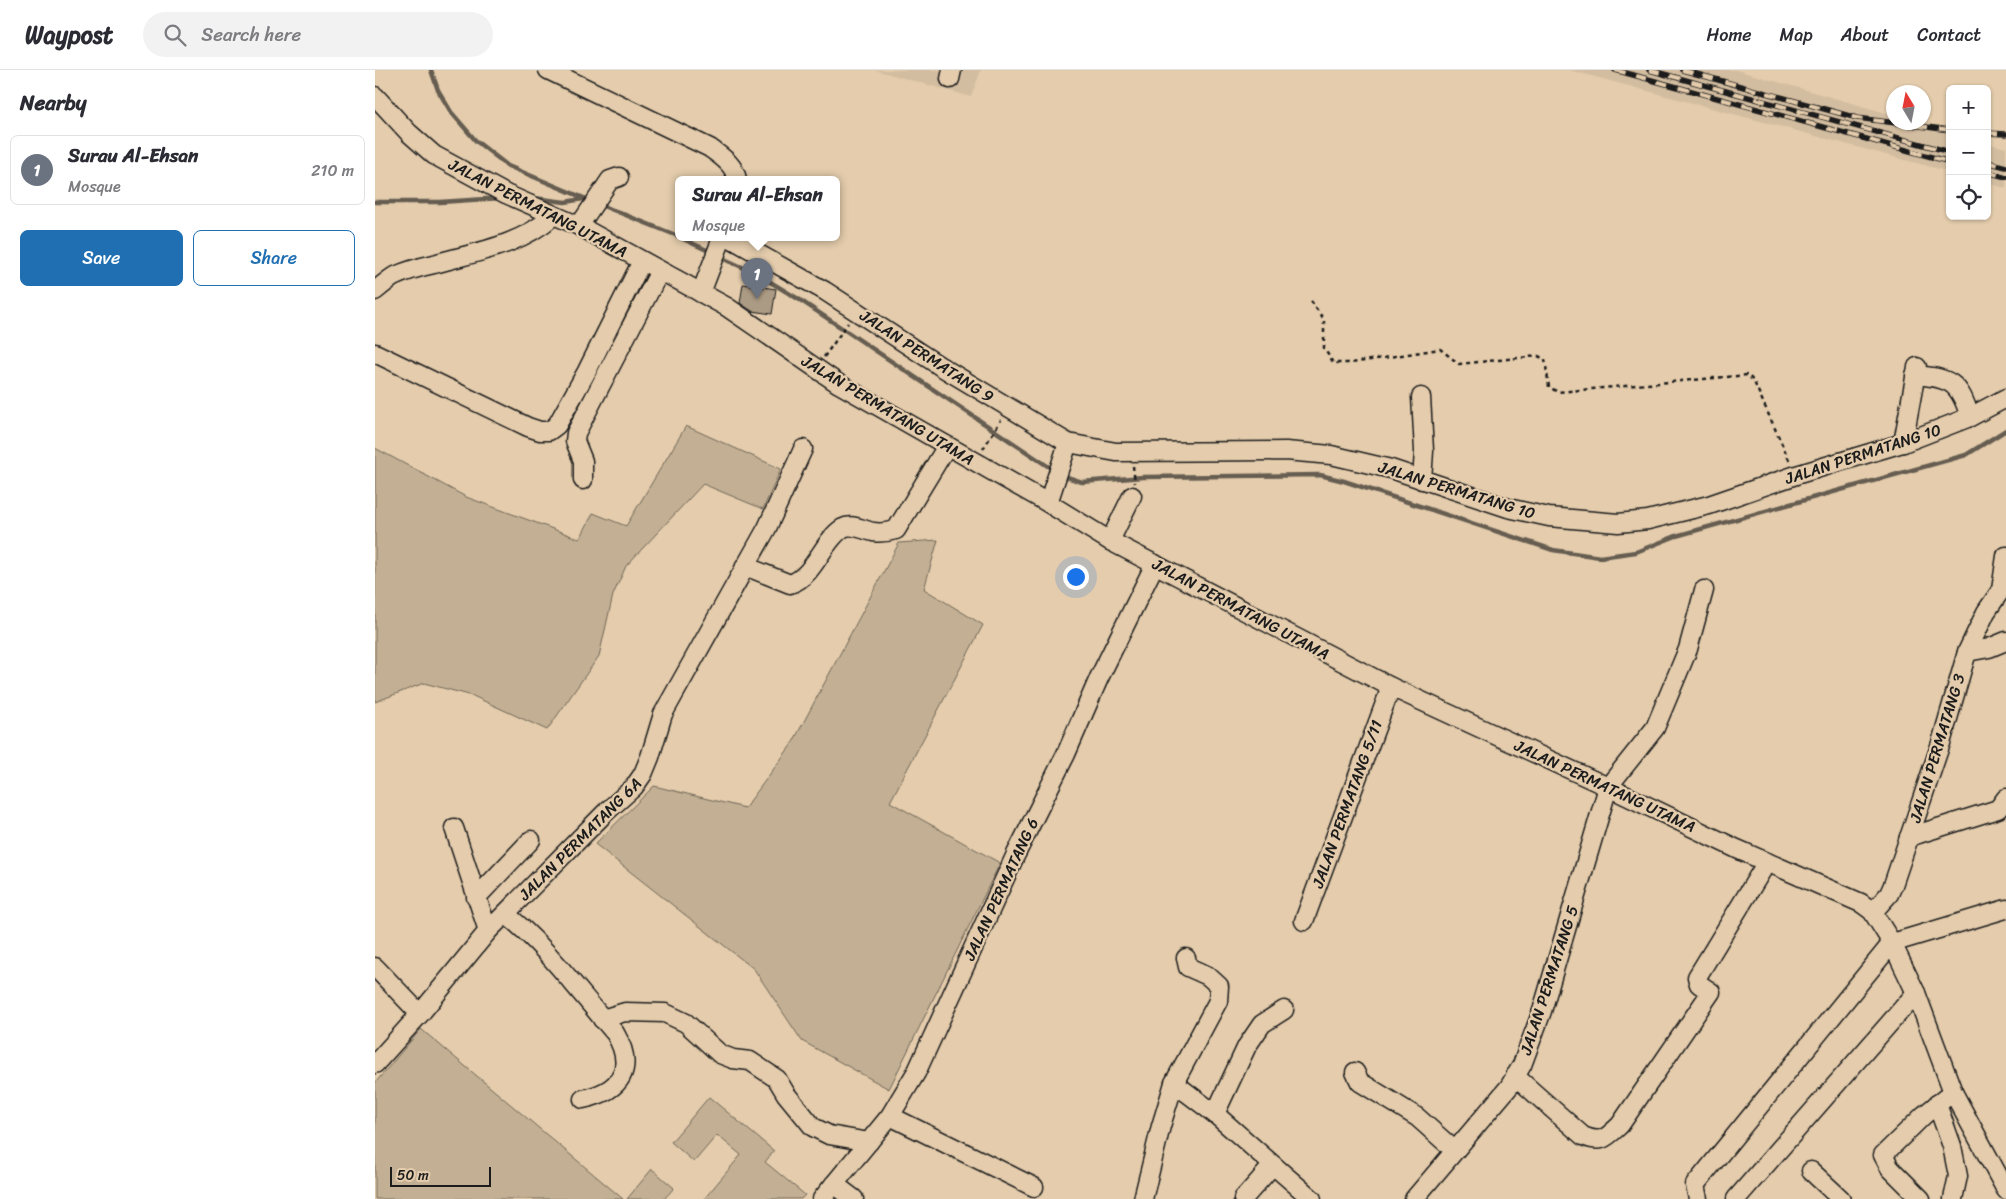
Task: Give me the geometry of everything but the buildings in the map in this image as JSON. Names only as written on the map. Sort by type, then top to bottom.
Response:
[{"type":"street","points":[[548,70],[710,148],[730,164],[736,176]]},
{"type":"street","name":"JALAN PERMATANG UTAMA","points":[[375,96],[409,133],[434,155],[506,194],[546,212],[583,221],[642,261],[727,307],[839,384],[947,446],[1051,496],[1110,541],[1391,687],[1767,862],[1861,903],[1873,912],[1893,943],[1916,993],[1953,1092],[2006,1190]]},
{"type":"street","points":[[583,221],[612,181]]},
{"type":"street","points":[[375,291],[393,277],[417,268],[506,244],[526,236],[539,228],[546,212]]},
{"type":"street","points":[[701,293],[723,241]]},
{"type":"street","name":"JALAN PERMATANG 9","points":[[728,241],[825,291],[1067,447]]},
{"type":"street","points":[[375,353],[521,424],[540,431],[549,431],[557,425],[587,371],[642,261]]},
{"type":"street","points":[[583,480],[583,461],[575,441],[576,433],[660,271]]},
{"type":"street","points":[[1903,444],[1916,371],[1941,377],[1955,386],[1964,398],[1970,417]]},
{"type":"street","points":[[1421,397],[1424,451],[1422,480]]},
{"type":"street","name":"JALAN PERMATANG 10","points":[[1067,447],[1116,452],[1286,451],[1331,455],[1391,469],[1508,508],[1549,517],[1617,523],[1647,520],[1709,505],[1796,475],[1903,444],[1970,417],[2006,398]]},
{"type":"street","points":[[745,566],[789,584],[795,582],[810,568],[836,534],[844,527],[855,527],[874,532],[896,530],[947,446]]},
{"type":"street","points":[[1051,496],[1067,447]]},
{"type":"street","name":"JALAN PERMATANG 6A","points":[[375,1064],[505,914],[606,812],[634,787],[643,774],[650,757],[663,714],[767,528],[803,449]]},
{"type":"street","points":[[1110,541],[1134,491]]},
{"type":"street","points":[[2003,588],[2006,556]]},
{"type":"street","name":"JALAN PERMATANG 6","points":[[821,1199],[890,1116],[917,1071],[1016,854],[1066,754],[1099,678],[1155,564]]},
{"type":"street","name":"JALAN PERMATANG 3","points":[[1873,912],[1889,894],[1941,743],[1967,652],[1986,612],[2003,588]]},
{"type":"street","name":"JALAN PERMATANG 5","points":[[1414,1199],[1509,1087],[1522,1065],[1542,1011],[1608,787],[1655,728],[1689,649],[1704,590]]},
{"type":"street","points":[[1967,652],[1989,648],[2006,641]]},
{"type":"street","name":"JALAN PERMATANG 5/11","points":[[1304,921],[1391,687]]},
{"type":"street","points":[[1909,837],[1998,809],[2006,798]]},
{"type":"street","points":[[454,828],[489,932]]},
{"type":"street","points":[[476,898],[531,840]]},
{"type":"street","points":[[1515,1076],[1583,1136],[1593,1140],[1605,1139],[1620,1124],[1711,992],[1699,984],[1697,977],[1767,862]]},
{"type":"street","points":[[1698,1199],[1695,1185],[1893,943],[2006,909]]},
{"type":"street","points":[[505,914],[528,934],[602,1018],[621,1045],[625,1060],[624,1073],[614,1087],[600,1096],[583,1100]]},
{"type":"street","points":[[1143,1199],[1174,1083],[1218,1001],[1219,986],[1209,976],[1188,967],[1187,958]]},
{"type":"street","points":[[375,967],[420,1014]]},
{"type":"street","points":[[1736,1199],[1916,993]]},
{"type":"street","points":[[1215,1114],[1247,1046],[1262,1024],[1284,1010]]},
{"type":"street","points":[[602,1018],[625,1012],[665,1013],[686,1023],[720,1054],[733,1059],[750,1061],[777,1079],[786,1094],[813,1127],[829,1135],[869,1142]]},
{"type":"street","points":[[1355,1072],[1360,1082],[1417,1117],[1454,1150]]},
{"type":"street","points":[[1174,1083],[1215,1114],[1312,1199]]},
{"type":"street","points":[[1921,1199],[1890,1168],[1883,1155],[1901,1135],[1953,1092]]},
{"type":"street","points":[[1937,1104],[1952,1146],[1958,1176],[1953,1199]]},
{"type":"street","points":[[890,1116],[1034,1187]]},
{"type":"street","points":[[1243,1199],[1273,1165]]},
{"type":"street","points":[[1811,1171],[1841,1199]]},
{"type":"street","points":[[834,1184],[854,1199]]},
{"type":"path","points":[[1311,301],[1324,320],[1324,348],[1333,363],[1351,364],[1440,349],[1459,364],[1538,356],[1545,359],[1549,387],[1558,392],[1748,375],[1754,382],[1796,475]]},
{"type":"path","points":[[815,368],[850,320]]},
{"type":"path","points":[[983,450],[998,425]]},
{"type":"path","points":[[1133,462],[1134,491]]},
{"type":"shaded area","points":[[875,70],[981,70],[971,97]]},
{"type":"shaded area","points":[[1569,70],[1736,70],[1886,113],[1886,130],[1931,130],[1931,127],[1946,131],[1946,171]]},
{"type":"shaded area","points":[[1991,144],[2006,148],[2006,188],[1991,184]]},
{"type":"shaded area","points":[[686,426],[781,469],[763,509],[703,484],[626,566],[613,595],[599,656],[547,730],[473,696],[424,683],[375,702],[375,448],[466,497],[580,539],[593,513],[626,526]]},
{"type":"shaded area","points":[[938,540],[924,589],[983,625],[890,802],[1000,863],[889,1089],[802,1041],[754,969],[595,844],[654,786],[745,808],[792,744],[899,543]]},
{"type":"shaded area","points":[[421,1029],[623,1199],[375,1199],[375,1083]]},
{"type":"shaded area","points":[[709,1097],[774,1151],[765,1162],[805,1195],[801,1199],[704,1199],[741,1155],[717,1135],[694,1162],[671,1142]]},
{"type":"shaded area","points":[[652,1169],[674,1188],[664,1199],[627,1199]]},
{"type":"waterway","points":[[431,70],[438,90],[451,112],[476,141],[508,166],[591,201]]},
{"type":"waterway","points":[[375,202],[440,202],[501,198]]},
{"type":"waterway","points":[[534,198],[565,202],[583,199]]},
{"type":"waterway","points":[[598,204],[675,235]]},
{"type":"waterway","points":[[687,241],[711,252]]},
{"type":"waterway","points":[[718,256],[757,274],[800,300],[1055,471]]},
{"type":"waterway","points":[[1061,475],[1082,482],[1143,477],[1320,475],[1344,481],[1553,550],[1600,557],[1636,552],[1676,536],[1966,455],[2006,430]]},
{"type":"railway","points":[[1615,70],[1946,161]]},
{"type":"railway","points":[[1649,70],[1946,151]]},
{"type":"railway","points":[[1682,70],[1857,118],[1946,129]]},
{"type":"railway","points":[[1991,133],[2006,134]]},
{"type":"railway","points":[[1991,163],[2006,167]]},
{"type":"railway","points":[[1991,173],[2006,177]]},
{"type":"place","name":"Surau Al-Ehsan","points":[[757,299]]}]
